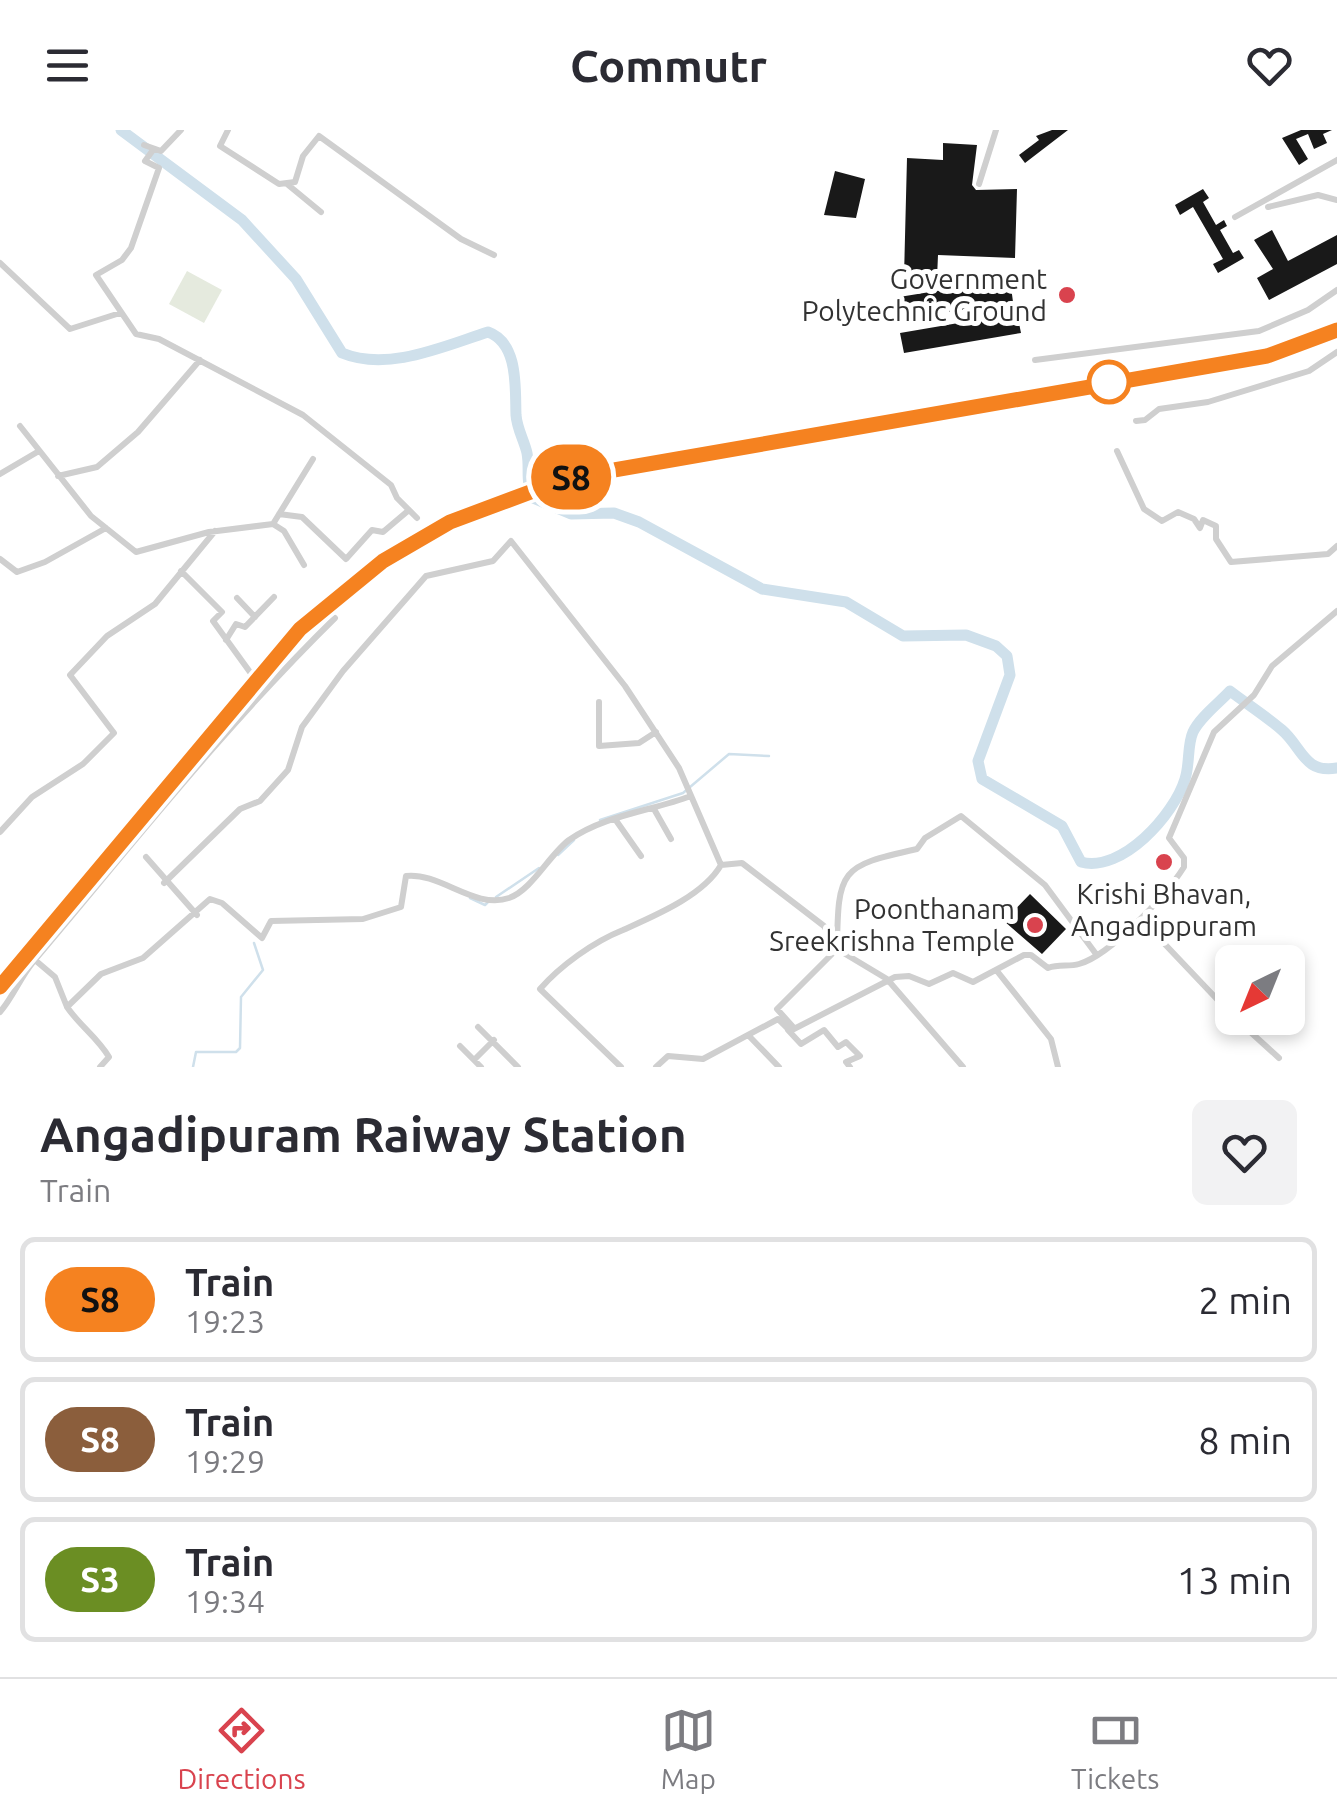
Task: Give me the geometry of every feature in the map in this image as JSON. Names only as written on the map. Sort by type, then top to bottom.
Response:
[{"type":"street","points":[[144,144],[161,151],[181,130]]},
{"type":"street","points":[[979,184],[996,130]]},
{"type":"street","points":[[231,131],[220,146],[279,184],[295,182],[303,156],[319,136],[462,239],[494,255]]},
{"type":"street","points":[[153,150],[145,161],[158,168],[131,248],[122,260],[96,274],[120,313],[136,334],[159,339],[302,414],[391,485],[416,518]]},
{"type":"street","points":[[1235,217],[1337,160]]},
{"type":"street","points":[[286,183],[320,212]]},
{"type":"street","points":[[1268,207],[1302,197],[1337,200]]},
{"type":"street","points":[[0,263],[70,329],[120,313]]},
{"type":"street","points":[[1034,360],[1260,331],[1308,310],[1337,290]]},
{"type":"street","points":[[1136,422],[1159,409],[1208,402],[1309,372],[1337,352]]},
{"type":"street","points":[[58,476],[97,467],[138,432],[200,360]]},
{"type":"street","points":[[20,426],[58,476],[106,528],[136,552],[215,531],[273,524],[284,531],[304,565]]},
{"type":"street","points":[[0,474],[39,450]]},
{"type":"street","points":[[1117,451],[1144,509],[1162,521],[1178,512],[1194,519],[1200,528],[1203,520],[1216,526],[1216,539],[1231,562],[1328,554],[1337,546]]},
{"type":"street","points":[[273,524],[313,459]]},
{"type":"street","points":[[279,514],[302,517],[346,560],[372,530],[383,532],[409,510]]},
{"type":"street","points":[[0,559],[18,572],[45,562],[106,528]]},
{"type":"street","points":[[0,832],[32,797],[83,764],[114,733],[70,676],[107,636],[155,604],[215,531]]},
{"type":"street","points":[[166,881],[240,808],[260,801],[288,770],[302,727],[343,671],[426,576],[493,561],[511,541],[625,686],[656,732],[691,796],[721,866]]},
{"type":"street","points":[[181,571],[222,612],[212,622],[263,690]]},
{"type":"street","points":[[226,640],[236,624],[245,627],[274,597]]},
{"type":"street","points":[[237,598],[255,617]]},
{"type":"street","points":[[791,1029],[887,979],[908,976],[929,984],[953,973],[972,982],[1031,954],[1048,968],[1082,964],[1124,936],[1184,867],[1184,858],[1170,838],[1210,738],[1254,695],[1272,666],[1337,611]]},
{"type":"street","points":[[0,1012],[35,960],[263,690],[334,618]]},
{"type":"street","points":[[599,702],[599,746],[639,743],[656,732]]},
{"type":"street","points":[[68,1007],[101,974],[143,958],[210,899],[222,903],[262,938],[271,922],[363,919],[402,907],[406,876],[420,874],[489,900],[510,898],[569,841],[615,819],[691,796]]},
{"type":"street","points":[[654,810],[671,839]]},
{"type":"street","points":[[850,1067],[846,1062],[860,1056],[846,1042],[838,1047],[824,1030],[801,1044],[777,1010],[838,948],[842,882],[862,861],[917,849],[924,838],[961,816],[1045,885],[1096,954]]},
{"type":"street","points":[[615,819],[641,856]]},
{"type":"street","points":[[146,857],[197,914]]},
{"type":"street","points":[[621,1067],[540,989],[556,969],[671,905],[704,884],[721,866],[742,864],[824,926],[838,948],[887,979],[963,1067]]},
{"type":"street","points":[[1140,919],[1215,996]]},
{"type":"street","points":[[35,960],[56,977],[77,1020],[92,1029],[109,1057],[100,1067]]},
{"type":"street","points":[[997,972],[1051,1040],[1058,1067]]},
{"type":"street","points":[[656,1067],[668,1056],[703,1059],[778,1019],[791,1029]]},
{"type":"street","points":[[478,1026],[518,1067]]},
{"type":"street","points":[[1254,1035],[1279,1058]]},
{"type":"street","points":[[750,1037],[779,1067]]},
{"type":"street","points":[[474,1060],[494,1040]]},
{"type":"street","points":[[460,1046],[481,1067]]},
{"type":"shaded area","points":[[187,271],[222,290],[204,323],[169,304]]},
{"type":"building","points":[[1068,130],[1025,163],[1019,155],[1039,140],[1036,136]]},
{"type":"building","points":[[1301,130],[1332,130],[1323,134],[1327,143],[1314,149],[1308,134],[1296,139],[1308,159],[1299,165],[1282,138]]},
{"type":"building","points":[[943,143],[977,145],[972,185],[976,190],[1017,189],[1015,258],[938,255],[937,278],[904,277],[907,158],[943,160]]},
{"type":"building","points":[[835,171],[865,179],[856,218],[824,215]]},
{"type":"building","points":[[1203,189],[1209,198],[1203,202],[1216,225],[1224,220],[1227,226],[1220,230],[1233,253],[1239,250],[1244,258],[1218,273],[1213,264],[1223,259],[1193,207],[1180,215],[1175,205]]},
{"type":"building","points":[[1272,230],[1288,261],[1337,235],[1337,264],[1269,300],[1257,278],[1273,269],[1254,240]]},
{"type":"building","points":[[1010,279],[1013,302],[896,320],[893,298]]},
{"type":"building","points":[[1017,313],[1021,333],[904,353],[900,333]]},
{"type":"building","name":"Poonthanam Sreekrishna Temple","points":[[1030,894],[1066,929],[1042,954],[1004,921]]},
{"type":"waterway","points":[[121,130],[242,220],[296,279],[342,353],[378,360],[416,355],[488,332],[498,338],[513,368],[517,420],[527,453],[533,498],[571,514],[614,513],[639,522],[762,589],[846,602],[903,636],[966,635],[996,646],[1007,656],[1010,675],[978,761],[982,779],[1062,826],[1081,862],[1113,859],[1158,824],[1185,779],[1193,732],[1230,691],[1282,730],[1310,763],[1337,768]]},
{"type":"waterway","points":[[600,820],[683,793],[729,754],[769,756]]},
{"type":"waterway","points":[[558,855],[574,840]]},
{"type":"waterway","points":[[496,897],[539,868]]},
{"type":"waterway","points":[[470,898],[485,905],[489,901]]},
{"type":"waterway","points":[[193,1067],[196,1052],[236,1052],[240,1048],[241,997],[263,970],[254,943]]},
{"type":"railway","points":[[0,987],[301,629],[383,561],[450,521],[568,478],[1267,356],[1337,330]]},
{"type":"train","name":"S8","points":[[0,987],[300,629],[383,561],[450,522],[529,489],[568,478],[1267,356],[1337,330]]},
{"type":"place","name":"Government Polytechnic Ground","points":[[1067,295]]},
{"type":"place","name":"Krishi Bhavan, Angadippuram","points":[[1164,862]]},
{"type":"place","name":"Poonthanam Sreekrishna Temple","points":[[1035,925]]}]
